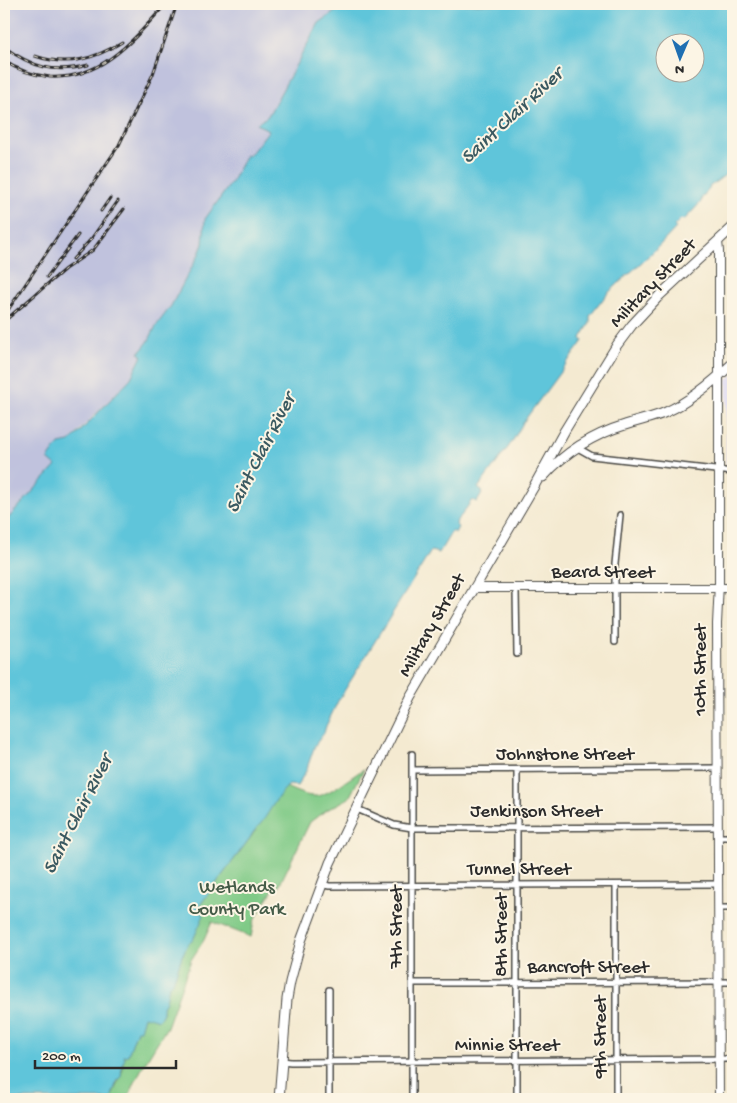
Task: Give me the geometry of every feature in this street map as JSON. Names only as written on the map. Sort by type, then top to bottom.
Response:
[{"type":"main road","name":"Military Street","points":[[280,1099],[290,982],[301,941],[321,884],[413,692],[608,359],[632,325],[659,296],[733,228]]},
{"type":"main road","points":[[533,488],[556,462],[574,448],[602,432],[664,413],[676,407],[694,396],[733,363]]},
{"type":"main road","points":[[565,430],[564,438],[574,448]]},
{"type":"street","name":"10th Street","points":[[718,242],[718,1099]]},
{"type":"street","points":[[574,448],[592,456],[733,472]]},
{"type":"street","points":[[615,642],[615,564],[620,515]]},
{"type":"street","name":"Beard Street","points":[[474,588],[516,590],[733,588]]},
{"type":"street","points":[[516,590],[516,654]]},
{"type":"street","name":"7th Street","points":[[412,754],[412,1099]]},
{"type":"street","name":"Johnstone Street","points":[[412,770],[718,768]]},
{"type":"street","name":"8th Street","points":[[517,770],[517,1099]]},
{"type":"street","name":"Jenkinson Street","points":[[357,809],[394,825],[412,828],[718,827]]},
{"type":"street","points":[[718,837],[733,837]]},
{"type":"street","name":"Tunnel Street","points":[[321,884],[329,886],[718,884]]},
{"type":"street","name":"9th Street","points":[[616,885],[616,1099]]},
{"type":"street","points":[[718,908],[733,908]]},
{"type":"street","name":"Bancroft Street","points":[[412,984],[733,982]]},
{"type":"street","points":[[329,990],[329,1099]]},
{"type":"street","name":"Minnie Street","points":[[282,1060],[291,1062],[733,1060]]},
{"type":"shaded area","points":[[4,4],[346,4],[319,23],[268,116],[256,124],[269,130],[249,156],[246,155],[199,254],[171,306],[139,353],[142,356],[131,378],[80,430],[70,442],[57,466],[4,523]]},
{"type":"shaded area","points":[[733,374],[733,465],[726,464],[727,380]]},
{"type":"green space","name":"Wetlands County Park","points":[[364,769],[349,798],[325,811],[310,822],[278,888],[274,888],[254,921],[251,937],[212,922],[204,940],[191,960],[167,1027],[143,1066],[127,1099],[111,1099],[122,1072],[124,1056],[128,1055],[144,1016],[160,1016],[163,1013],[169,985],[173,983],[182,956],[188,944],[193,940],[203,915],[197,909],[283,790],[286,787],[309,796],[321,795],[334,789]]},
{"type":"water","name":"Saint Clair River","points":[[346,4],[733,4],[733,169],[709,187],[701,202],[684,220],[681,219],[674,226],[676,228],[655,250],[607,294],[590,316],[590,323],[581,338],[583,341],[524,421],[512,442],[478,488],[483,492],[477,502],[472,500],[457,520],[456,525],[458,527],[455,533],[452,531],[439,553],[431,551],[338,701],[324,733],[315,745],[306,771],[297,786],[289,785],[281,793],[262,822],[197,909],[204,915],[193,940],[188,944],[182,956],[173,983],[169,986],[163,1006],[163,1013],[159,1020],[144,1016],[140,1030],[137,1030],[128,1055],[124,1056],[121,1078],[117,1081],[111,1099],[4,1099],[4,523],[56,466],[48,459],[59,444],[70,442],[131,378],[142,356],[139,353],[171,306],[199,254],[203,244],[205,219],[231,183],[246,155],[249,156],[269,130],[256,124],[268,116],[319,23]]},
{"type":"railway","points":[[4,61],[26,72],[50,77],[69,76],[86,72],[116,54],[129,43],[166,4]]},
{"type":"railway","points":[[4,316],[119,145],[153,74],[177,4]]},
{"type":"railway","points":[[35,56],[58,61],[80,60],[102,53],[122,42]]},
{"type":"railway","points":[[4,47],[24,60],[44,67],[64,69],[88,65]]},
{"type":"railway","points":[[101,211],[110,198]]},
{"type":"railway","points":[[73,259],[91,239],[118,201]]},
{"type":"railway","points":[[8,318],[65,269],[93,250],[124,209]]},
{"type":"railway","points":[[47,277],[78,235]]}]
